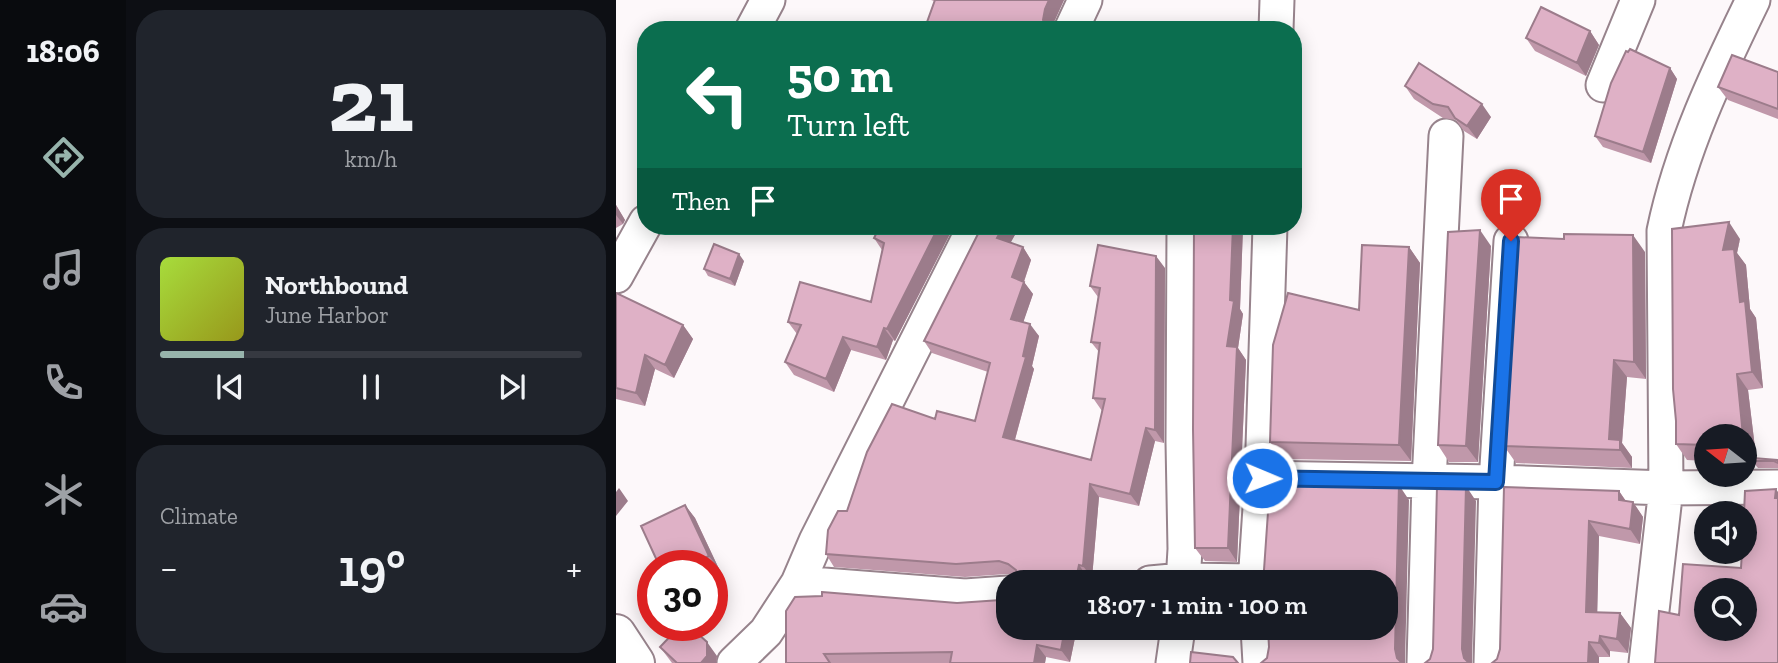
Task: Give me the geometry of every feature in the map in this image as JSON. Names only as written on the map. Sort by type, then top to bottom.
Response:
[{"type":"highway","points":[[616,634],[635,663]]},
{"type":"street","points":[[756,21],[768,0]]},
{"type":"street","points":[[1075,21],[1085,0]]},
{"type":"street","points":[[1276,21],[1277,0]]},
{"type":"street","points":[[1603,85],[1638,0]]},
{"type":"street","points":[[1646,663],[1666,488],[1664,230],[1685,150],[1753,0]]},
{"type":"street","points":[[1424,663],[1429,482],[1446,136]]},
{"type":"street","points":[[616,276],[639,235]]},
{"type":"street","points":[[734,663],[766,632],[798,583],[816,541],[970,235]]},
{"type":"street","points":[[1184,235],[1184,570]]},
{"type":"street","points":[[1256,570],[1262,478],[1270,235]]},
{"type":"street","points":[[1491,663],[1496,482],[1511,241]]},
{"type":"street","points":[[1262,478],[1666,488],[1778,487]]},
{"type":"street","points":[[798,583],[965,596],[996,594]]},
{"type":"street","points":[[1173,663],[1176,640]]},
{"type":"street","points":[[1258,640],[1259,663]]},
{"type":"building","points":[[935,0],[1049,0],[1043,21],[927,21]]},
{"type":"building","points":[[1541,7],[1590,31],[1577,63],[1526,38]]},
{"type":"building","points":[[1630,49],[1670,68],[1643,152],[1595,136],[1611,83],[1626,51]]},
{"type":"building","points":[[1732,55],[1778,72],[1778,109],[1718,87]]},
{"type":"building","points":[[1419,63],[1482,104],[1467,126],[1455,118],[1448,107],[1433,104],[1405,86]]},
{"type":"building","points":[[1729,222],[1723,250],[1734,249],[1740,302],[1745,301],[1752,372],[1737,374],[1742,424],[1694,424],[1694,445],[1676,444],[1672,229]]},
{"type":"building","points":[[1480,230],[1466,446],[1438,445],[1448,232]]},
{"type":"building","points":[[1564,234],[1633,235],[1634,362],[1614,360],[1609,439],[1620,440],[1620,450],[1504,446],[1517,237],[1564,239]]},
{"type":"building","points":[[876,235],[934,235],[887,329],[884,328],[877,347],[843,337],[826,379],[785,362],[801,325],[788,322],[800,282],[871,302],[884,243],[874,238]]},
{"type":"building","points":[[977,235],[999,235],[997,238],[1023,247],[1012,277],[1024,282],[1011,319],[1030,324],[1023,356],[1026,357],[1003,437],[1091,460],[1105,399],[1093,398],[1100,343],[1091,342],[1100,288],[1090,286],[1098,245],[1156,256],[1155,430],[1146,428],[1130,494],[1090,484],[1083,566],[1079,565],[1078,570],[1016,570],[999,561],[956,564],[826,554],[828,530],[838,511],[847,511],[867,452],[892,404],[935,419],[937,411],[975,421],[990,363],[924,341]]},
{"type":"building","points":[[1194,235],[1233,235],[1230,300],[1234,301],[1227,346],[1237,347],[1228,548],[1195,548]]},
{"type":"building","points":[[714,244],[739,254],[730,279],[704,269]]},
{"type":"building","points":[[1362,245],[1409,247],[1399,445],[1270,442],[1273,345],[1288,293],[1359,310]]},
{"type":"building","points":[[616,293],[683,325],[665,365],[645,355],[636,393],[616,388]]},
{"type":"building","points":[[1757,458],[1778,460],[1778,463],[1757,461]]},
{"type":"building","points":[[1270,483],[1399,485],[1397,570],[1264,570]]},
{"type":"building","points":[[1437,486],[1466,486],[1462,649],[1464,658],[1469,663],[1425,663],[1430,659],[1433,649]]},
{"type":"building","points":[[1504,487],[1619,491],[1619,500],[1633,502],[1630,529],[1589,521],[1586,612],[1620,613],[1617,639],[1600,636],[1599,643],[1589,642],[1588,663],[1492,663],[1497,659],[1500,649]]},
{"type":"building","points":[[1776,489],[1778,663],[1655,663],[1659,611],[1679,615],[1683,564],[1741,568],[1741,564],[1757,564],[1757,501],[1745,501],[1745,491]]},
{"type":"building","points":[[685,505],[706,550],[652,550],[641,526]]},
{"type":"building","points":[[822,592],[957,603],[996,600],[996,640],[1063,640],[1061,650],[1037,645],[1034,663],[950,663],[952,652],[824,654],[830,663],[786,663],[786,611],[795,597],[822,596]]},
{"type":"building","points":[[1269,640],[1395,640],[1397,658],[1402,663],[1261,663],[1267,658]]},
{"type":"building","points":[[666,641],[706,641],[707,656],[701,663],[677,663],[660,647]]},
{"type":"building","points":[[1191,652],[1233,657],[1238,663],[1190,663]]},
{"type":"route","points":[[1262,478],[1496,482],[1511,241]]}]
